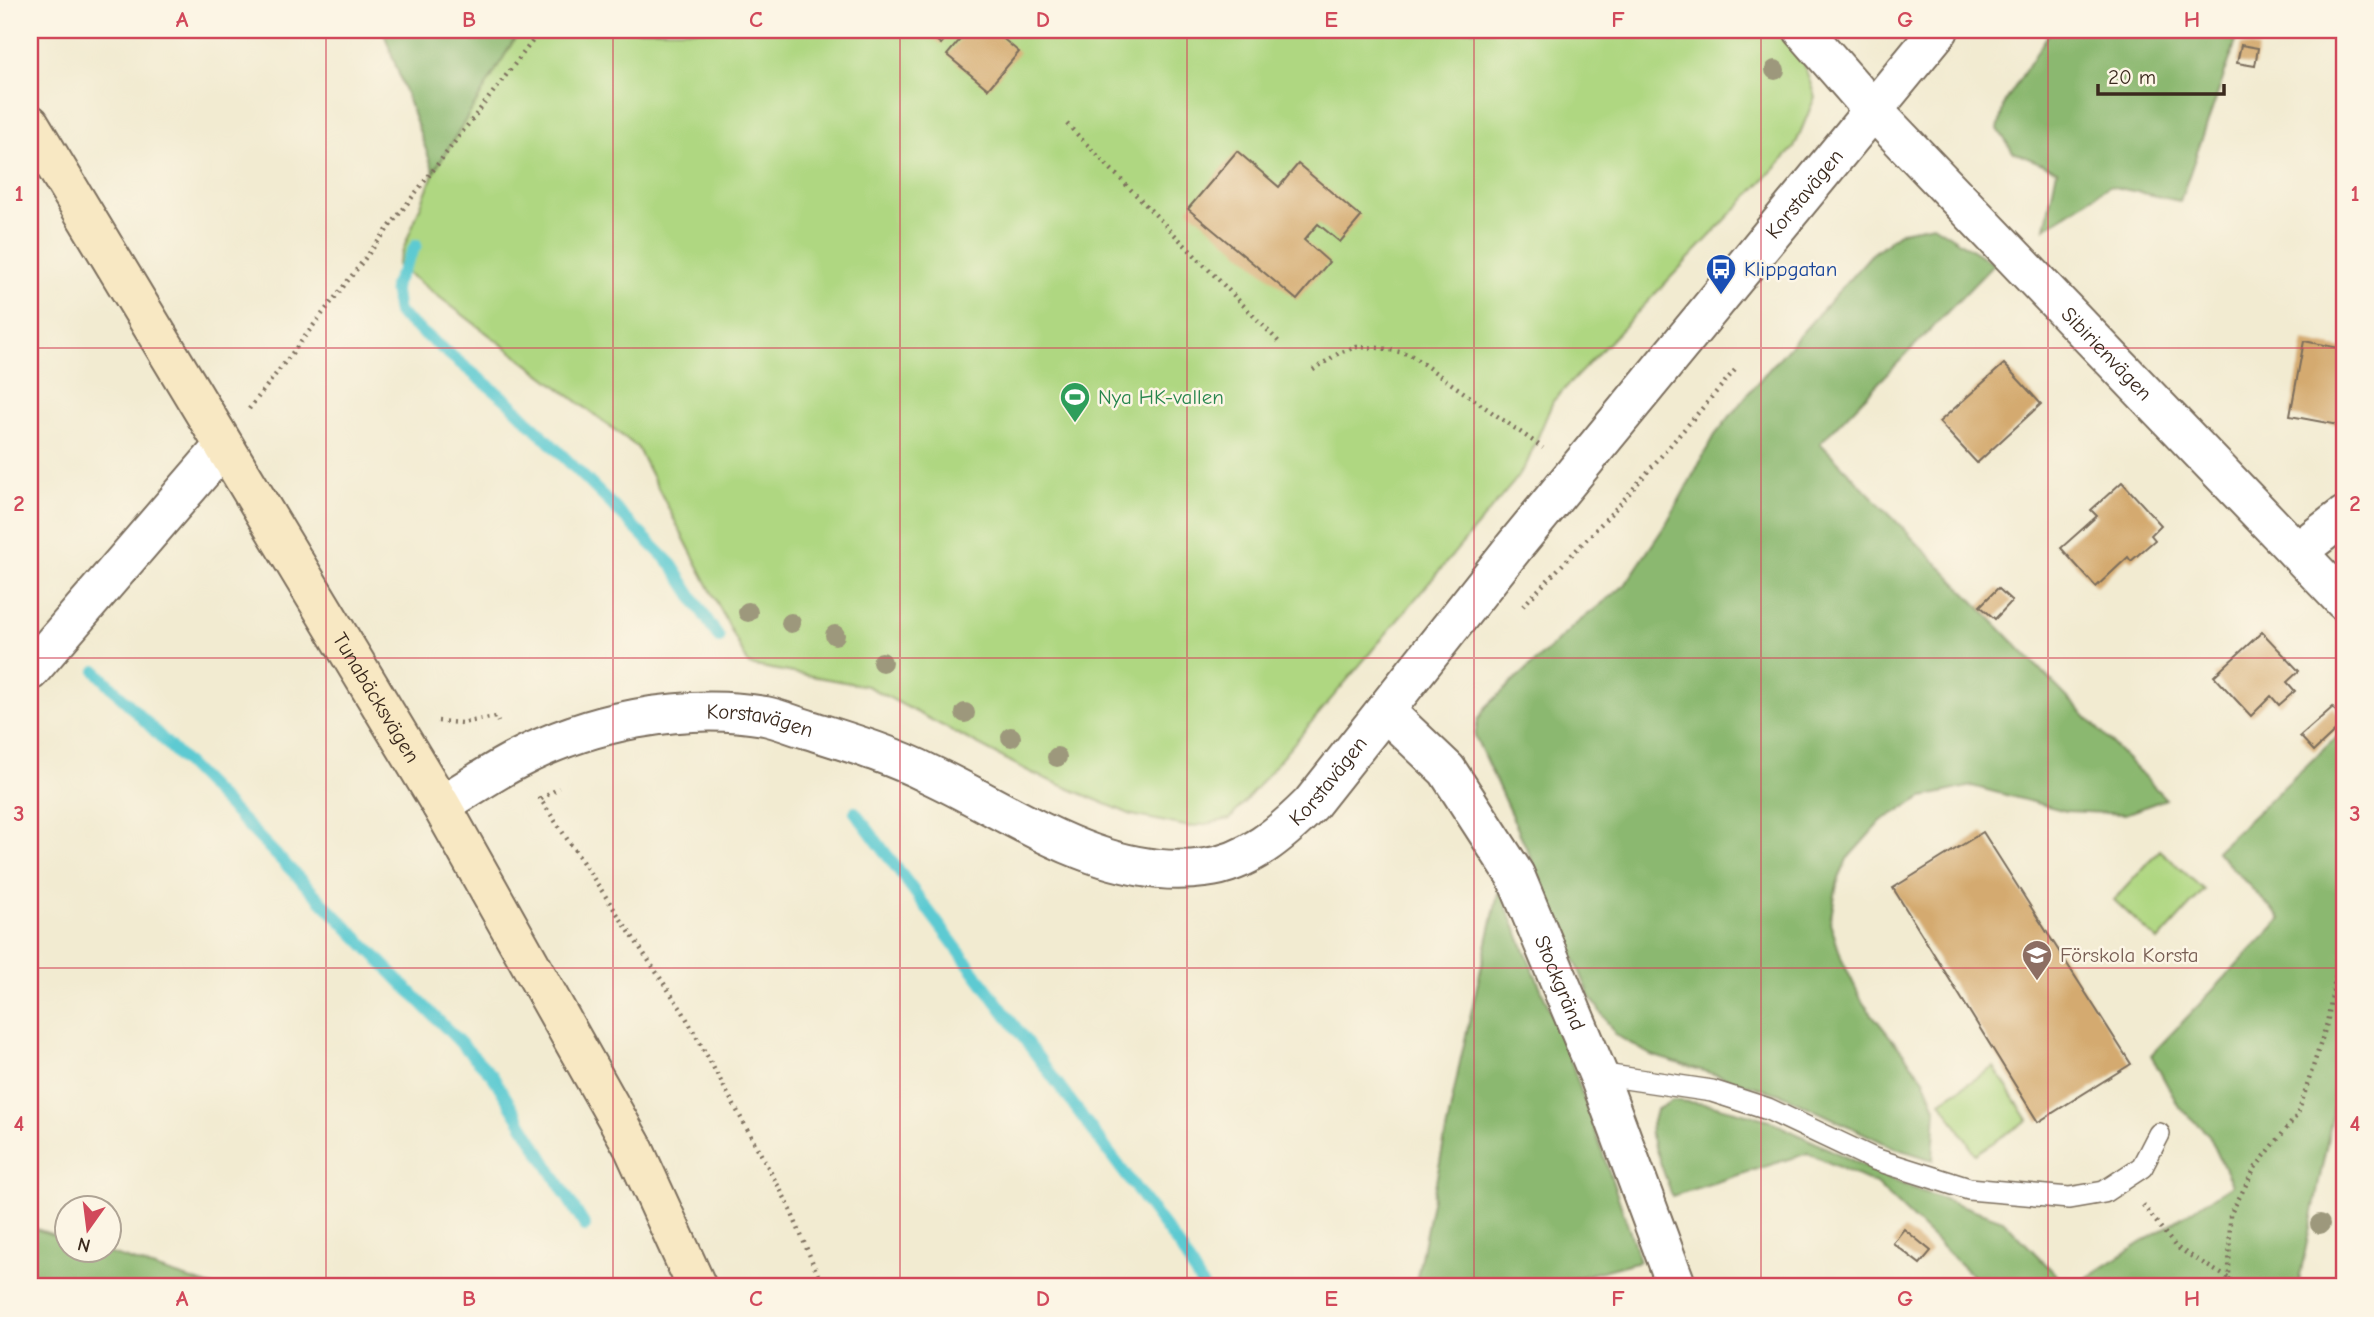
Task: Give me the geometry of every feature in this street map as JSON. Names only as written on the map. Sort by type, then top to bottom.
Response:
[{"type":"street","points":[[1803,30],[1871,108]]},
{"type":"street","name":"Korstavägen","points":[[442,805],[514,761],[563,740],[627,720],[700,712],[765,716],[868,748],[929,773],[1046,835],[1115,862],[1165,868],[1206,868],[1248,855],[1282,833],[1311,804],[1514,547],[1871,108],[1939,30]]},
{"type":"street","name":"Sibirienvägen","points":[[1871,108],[2344,601]]},
{"type":"street","name":"Tunabäcksvägen","points":[[30,124],[442,805],[633,1147],[697,1287]]},
{"type":"street","points":[[30,671],[223,447]]},
{"type":"street","points":[[2297,552],[2344,516]]},
{"type":"street","name":"Stockgränd","points":[[1386,712],[1447,770],[1515,875],[1598,1074],[1677,1287]]},
{"type":"lane","points":[[1598,1074],[1712,1091],[1768,1109],[1874,1159],[1932,1180],[1969,1189],[2069,1198],[2104,1192],[2142,1167],[2159,1134]]},
{"type":"path","points":[[223,447],[541,30]]},
{"type":"path","points":[[1067,124],[1281,344]]},
{"type":"path","points":[[1313,370],[1339,353],[1356,347],[1381,348],[1409,354],[1547,451]]},
{"type":"path","points":[[1517,613],[1620,504],[1735,370]]},
{"type":"path","points":[[427,715],[436,721],[461,723],[496,717],[514,761],[683,1012],[787,1202],[822,1287]]},
{"type":"path","points":[[2232,1287],[2229,1278],[2230,1215],[2255,1168],[2298,1114],[2327,1023],[2344,930]]},
{"type":"path","points":[[2123,1180],[2176,1247],[2229,1278]]},
{"type":"green space","points":[[383,30],[520,30],[434,172]]},
{"type":"green space","name":"Nya HK-vallen","points":[[520,30],[1782,30],[1798,46],[1815,97],[1794,148],[1553,401],[1527,463],[1514,482],[1230,819],[1190,827],[1132,815],[1032,773],[867,686],[749,665],[637,447],[397,265],[434,172]]},
{"type":"green space","points":[[2051,30],[2240,30],[2180,201],[2109,186],[2045,228],[2057,170],[2013,152],[1998,129],[2004,104]]},
{"type":"green space","points":[[1933,225],[1994,264],[1820,443],[2166,799],[2125,814],[2066,811],[1972,786],[1923,797],[1881,821],[1847,859],[1837,884],[1830,922],[1842,960],[1863,1003],[1924,1079],[1936,1108],[1933,1160],[1895,1148],[1783,1095],[1651,1055],[1616,1035],[1590,996],[1543,884],[1475,736],[1478,720],[1486,707],[1576,624],[1625,585],[1666,524],[1715,435],[1756,384],[1871,255],[1902,231]]},
{"type":"green space","points":[[2344,730],[2344,1057],[2298,1287],[2072,1287],[2232,1185],[2209,1135],[2179,1107],[2151,1055],[2281,919],[2216,851]]},
{"type":"green space","points":[[2160,850],[2204,890],[2158,941],[2114,900]]},
{"type":"green space","points":[[1499,889],[1567,1050],[1640,1261],[1541,1287],[1415,1287],[1460,1062]]},
{"type":"green space","points":[[1994,1067],[2028,1120],[1975,1154],[1941,1101]]},
{"type":"green space","points":[[1673,1100],[1712,1105],[1766,1119],[1904,1185],[2003,1220],[2068,1287],[1984,1287],[1876,1184],[1808,1153],[1672,1196],[1650,1133],[1656,1110]]},
{"type":"green space","points":[[30,1227],[52,1234],[52,1264],[122,1264],[122,1257],[214,1287],[30,1287]]},
{"type":"building","points":[[923,30],[952,30],[941,44]]},
{"type":"building","points":[[968,30],[993,30],[1019,52],[988,89],[947,55]]},
{"type":"building","points":[[2241,45],[2258,48],[2255,66],[2237,63]]},
{"type":"building","points":[[1237,151],[1279,187],[1298,164],[1361,217],[1340,242],[1318,224],[1304,240],[1329,262],[1297,300],[1188,209]]},
{"type":"building","points":[[2304,341],[2344,349],[2344,426],[2290,416]]},
{"type":"building","points":[[2004,364],[2041,404],[1977,463],[1939,422]]},
{"type":"building","points":[[2122,482],[2161,525],[2151,535],[2155,540],[2131,561],[2128,557],[2096,587],[2061,548],[2097,516],[2091,510]]},
{"type":"building","points":[[1998,588],[2012,601],[1995,619],[1980,606]]},
{"type":"building","points":[[2262,632],[2299,671],[2287,682],[2295,691],[2279,705],[2271,696],[2251,716],[2214,676]]},
{"type":"building","points":[[2333,707],[2344,723],[2314,751],[2300,736]]},
{"type":"building","points":[[1983,832],[2131,1064],[2038,1122],[1893,888]]},
{"type":"building","points":[[1904,1229],[1931,1251],[1920,1264],[1893,1243]]},
{"type":"waterway","points":[[416,245],[394,286],[398,313],[510,403],[672,565],[719,638]]},
{"type":"waterway","points":[[96,671],[492,1075],[585,1226]]},
{"type":"waterway","points":[[855,812],[1181,1249],[1203,1287]]},
{"type":"place","name":"Klippgatan","points":[[1721,296]]},
{"type":"place","name":"Nya HK-vallen","points":[[1075,424]]},
{"type":"place","name":"Förskola Korsta","points":[[2037,982]]}]
